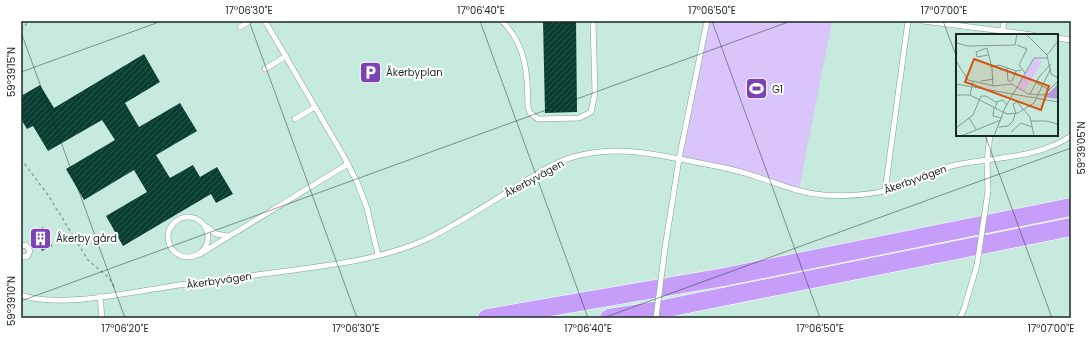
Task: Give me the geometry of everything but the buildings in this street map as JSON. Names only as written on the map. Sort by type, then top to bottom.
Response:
[{"type":"highway","points":[[487,318],[724,277],[1071,207]]},
{"type":"highway","points":[[609,318],[661,310],[1071,228]]},
{"type":"lane","points":[[240,27],[250,21]]},
{"type":"lane","points":[[265,21],[348,164],[367,208],[378,255]]},
{"type":"lane","points":[[502,21],[514,34],[523,52],[526,69],[528,107],[530,113],[538,119],[579,118],[591,112],[595,93],[593,21]]},
{"type":"lane","points":[[656,318],[679,159],[707,21]]},
{"type":"lane","points":[[885,191],[908,21]]},
{"type":"lane","points":[[923,21],[1018,34]]},
{"type":"lane","points":[[1003,33],[1004,21]]},
{"type":"lane","points":[[1058,38],[1071,40]]},
{"type":"lane","points":[[265,69],[286,56]]},
{"type":"lane","points":[[295,119],[315,107]]},
{"type":"lane","points":[[960,318],[967,302],[977,265],[988,191],[987,161],[990,136]]},
{"type":"lane","name":"Åkerbyvägen","points":[[21,295],[31,299],[47,300],[100,296],[307,268],[378,255],[425,240],[473,214],[555,165],[577,156],[604,151],[632,150],[752,175],[804,192],[847,196],[885,191],[904,185],[943,167],[1038,152],[1057,145],[1071,136]]},
{"type":"lane","points":[[230,236],[216,234],[199,220],[187,217],[174,223],[169,230],[168,240],[175,252],[183,257],[193,257],[230,236],[348,164]]},
{"type":"lane","points":[[200,254],[208,244],[209,235],[206,226]]},
{"type":"lane","points":[[21,246],[26,245],[30,251],[27,257],[21,256]]},
{"type":"lane","points":[[100,296],[102,318]]},
{"type":"path","points":[[21,30],[29,21]]},
{"type":"path","points":[[21,159],[48,195],[88,260],[109,278],[114,285],[117,294]]},
{"type":"shaded area","name":"G1","points":[[709,21],[832,21],[799,189],[681,158]]},
{"type":"place","name":"Åkerbyplan","points":[[371,72]]},
{"type":"place","name":"G1","points":[[757,89]]},
{"type":"place","name":"Åkerby gård","points":[[40,238]]}]
